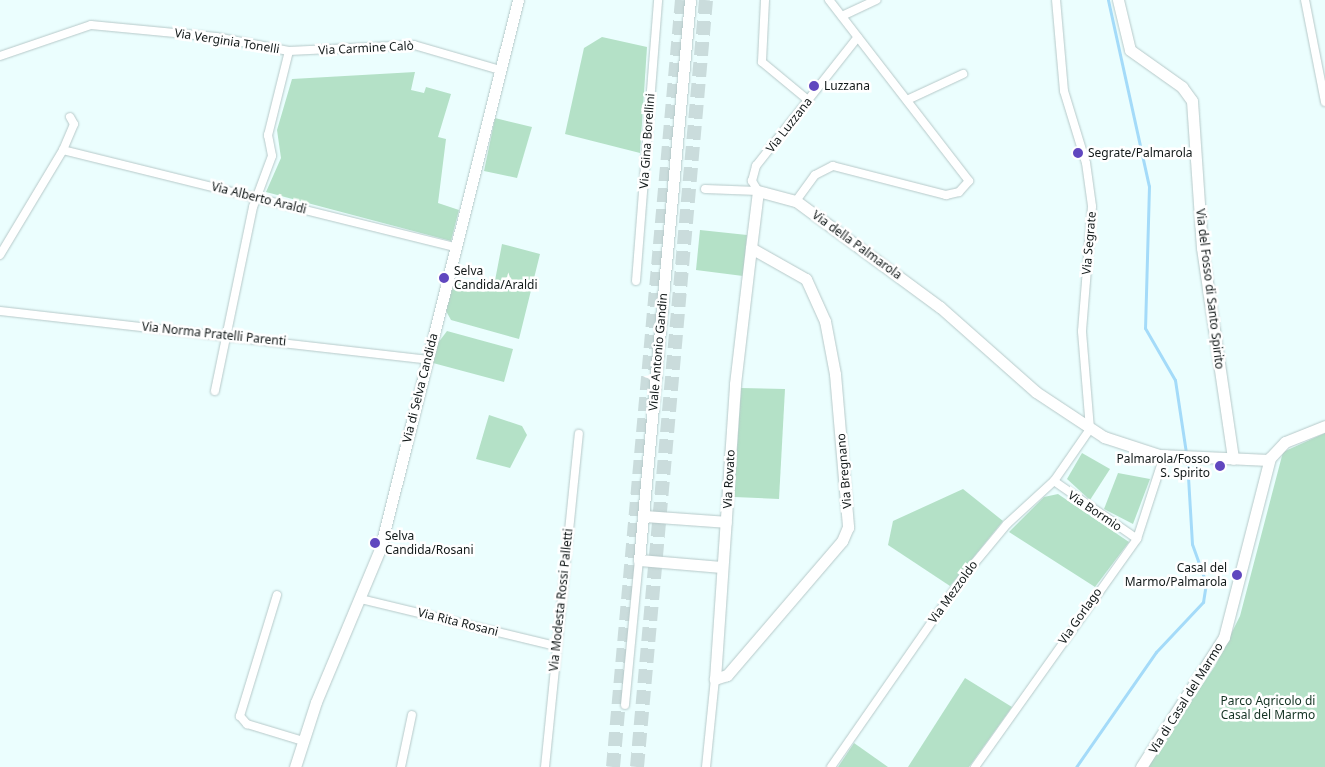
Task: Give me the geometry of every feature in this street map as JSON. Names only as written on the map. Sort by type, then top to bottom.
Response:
[{"type":"street","name":"Via di Selva Candida","points":[[295,767],[303,741],[361,599],[386,525],[518,0]]},
{"type":"street","name":"Via Gina Borellini","points":[[636,281],[658,0]]},
{"type":"street","name":"Viale Antonio Gandin","points":[[625,704],[690,0]]},
{"type":"street","points":[[765,0],[762,62],[808,100]]},
{"type":"street","points":[[705,189],[758,192],[796,201],[815,175],[838,166],[942,194],[961,190],[967,176],[829,0]]},
{"type":"street","points":[[842,16],[877,0]]},
{"type":"street","name":"Via Segrate","points":[[1056,0],[1064,91],[1086,163],[1092,206],[1082,331],[1090,429]]},
{"type":"street","name":"Via del Fosso di Santo Spirito","points":[[1118,0],[1130,50],[1185,90],[1194,107],[1202,248],[1233,459]]},
{"type":"street","points":[[1305,0],[1325,102]]},
{"type":"street","name":"Via Verginia Tonelli","points":[[0,56],[91,24],[216,37],[289,50],[268,136],[272,156],[256,197],[215,390]]},
{"type":"street","name":"Via Luzzana","points":[[758,192],[752,182],[755,169],[858,38]]},
{"type":"street","name":"Via Carmine Calò","points":[[289,50],[422,46],[500,70]]},
{"type":"street","points":[[907,100],[962,74]]},
{"type":"street","points":[[0,255],[63,150],[74,124],[70,117]]},
{"type":"street","name":"Via Alberto Araldi","points":[[63,150],[455,248]]},
{"type":"street","name":"Via Rovato","points":[[706,767],[715,679],[734,384],[758,192]]},
{"type":"street","name":"Via della Palmarola","points":[[796,201],[940,307],[1025,383],[1090,429],[1126,447],[1164,456],[1269,460]]},
{"type":"street","name":"Via Bregnano","points":[[715,679],[727,675],[842,542],[848,528],[836,383],[825,321],[806,279],[751,248]]},
{"type":"street","name":"Via Norma Pratelli Parenti","points":[[0,311],[228,335],[427,360]]},
{"type":"street","name":"Via di Casal del Marmo","points":[[1141,767],[1224,637],[1269,460],[1286,442],[1325,426]]},
{"type":"street","name":"Via Mezzoldo","points":[[831,767],[968,570],[1007,524],[1054,482],[1090,429]]},
{"type":"street","name":"Via Modesta Rossi Palletti","points":[[545,767],[579,434]]},
{"type":"street","name":"Via Gorlago","points":[[975,767],[1137,539],[1164,456]]},
{"type":"street","name":"Via Bormio","points":[[1054,482],[1137,539]]},
{"type":"street","points":[[643,516],[726,522]]},
{"type":"street","points":[[639,560],[722,567]]},
{"type":"street","points":[[277,595],[240,716],[247,724],[303,741]]},
{"type":"street","name":"Via Rita Rosani","points":[[361,599],[556,646]]},
{"type":"street","points":[[401,767],[412,715]]},
{"type":"green space","points":[[602,37],[647,47],[640,153],[565,134],[584,48]]},
{"type":"green space","points":[[415,72],[411,90],[424,93],[426,87],[451,94],[438,137],[446,139],[438,203],[459,210],[451,241],[266,192],[281,158],[277,130],[292,79]]},
{"type":"green space","points":[[495,118],[532,127],[517,178],[484,171]]},
{"type":"green space","points":[[700,230],[747,235],[743,276],[696,270]]},
{"type":"green space","points":[[502,244],[540,254],[519,339],[451,320],[446,311],[454,281],[493,291]]},
{"type":"green space","points":[[447,331],[513,349],[504,382],[433,363],[435,347]]},
{"type":"green space","points":[[741,388],[785,389],[779,499],[734,497]]},
{"type":"green space","points":[[489,415],[522,426],[527,435],[510,468],[476,459]]},
{"type":"green space","name":"Parco Agricolo di Casal del Marmo","points":[[1325,433],[1325,767],[1147,767],[1215,666],[1240,616],[1283,452]]},
{"type":"green space","points":[[1082,453],[1110,469],[1090,500],[1067,479]]},
{"type":"green space","points":[[1118,473],[1150,479],[1133,524],[1104,509]]},
{"type":"green space","points":[[963,489],[1003,521],[950,586],[888,545],[893,521]]},
{"type":"green space","points":[[1058,494],[1129,542],[1095,587],[1009,532],[1044,497]]},
{"type":"green space","points":[[965,678],[1012,707],[969,767],[908,767]]},
{"type":"green space","points":[[854,743],[888,767],[838,767]]},
{"type":"waterway","points":[[1108,0],[1149,186],[1145,328],[1175,380],[1186,453]]},
{"type":"waterway","points":[[1076,767],[1156,652],[1203,602],[1206,583],[1192,544],[1187,459]]},
{"type":"tunnel","points":[[613,767],[682,0]]},
{"type":"tunnel","points":[[637,767],[706,0]]},
{"type":"place","name":"Luzzana","points":[[814,86]]},
{"type":"place","name":"Segrate/Palmarola","points":[[1078,153]]},
{"type":"place","name":"Selva Candida/Araldi","points":[[444,278]]},
{"type":"place","name":"Palmarola/Fosso S. Spirito","points":[[1220,466]]},
{"type":"place","name":"Selva Candida/Rosani","points":[[375,543]]},
{"type":"place","name":"Casal del Marmo/Palmarola","points":[[1237,575]]}]
